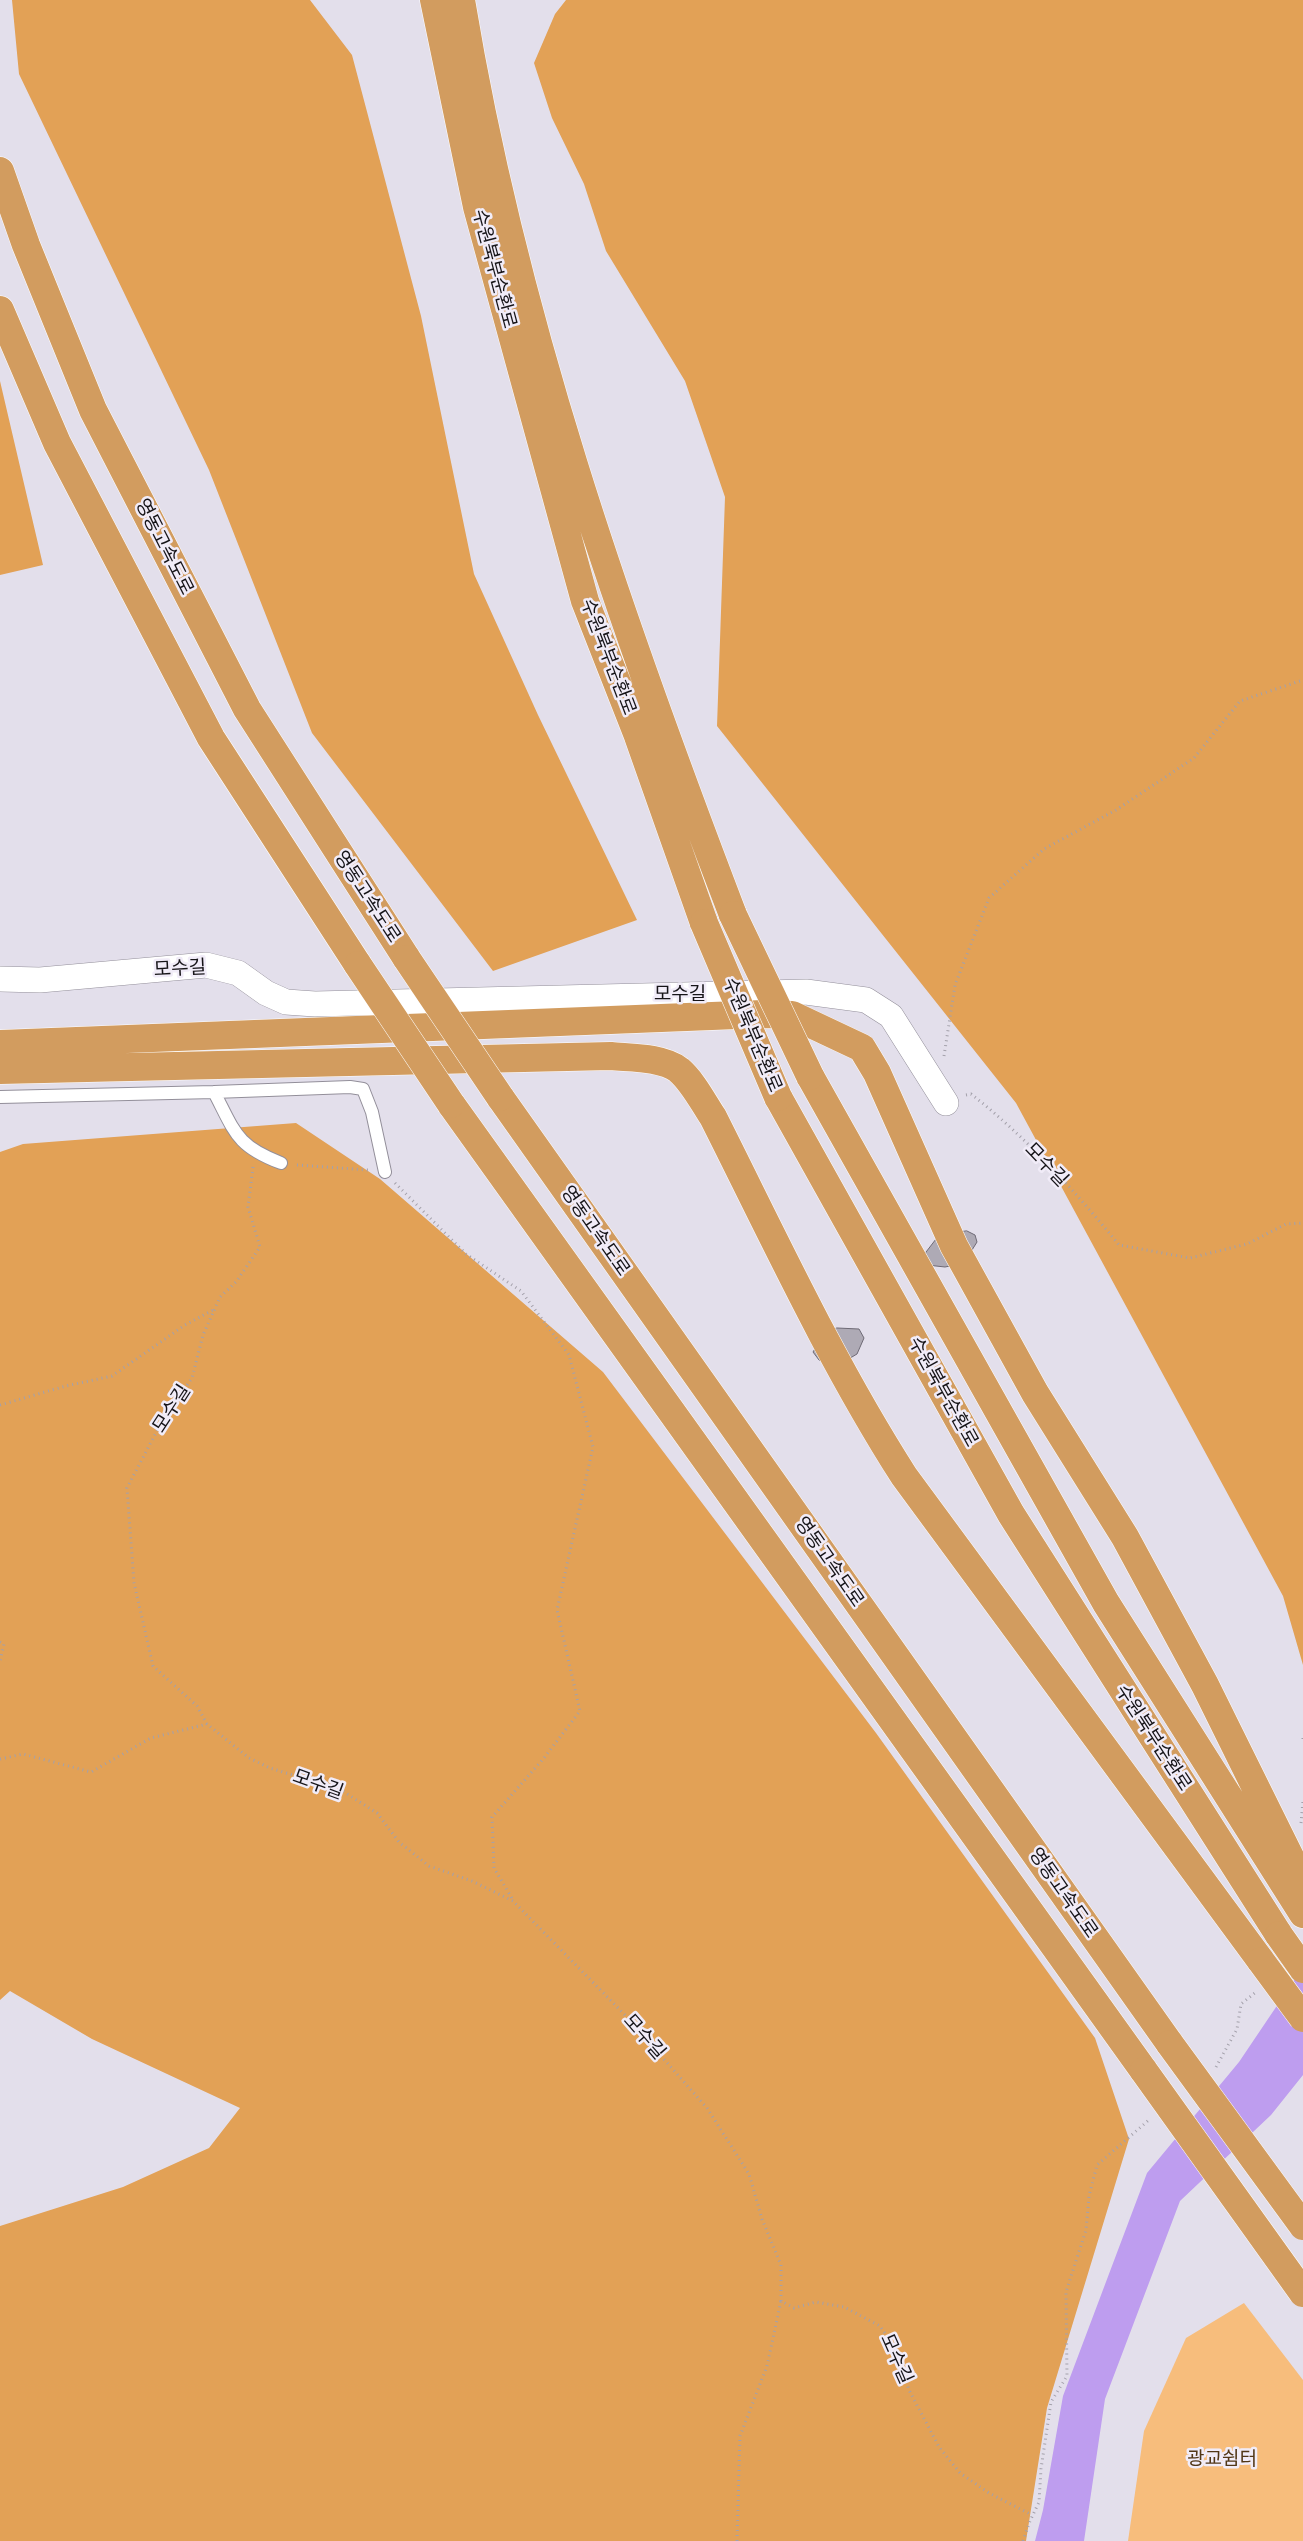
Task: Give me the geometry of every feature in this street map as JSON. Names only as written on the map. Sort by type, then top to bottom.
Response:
[{"type":"highway","name":"수원북부순환로","points":[[434,0],[477,207],[585,601],[638,736],[704,923],[778,1097],[1010,1514],[1303,1969]]},
{"type":"highway","name":"수원북부순환로","points":[[462,0],[469,44],[510,240],[556,410],[640,667],[733,915],[810,1076],[1106,1603],[1302,1913]]},
{"type":"highway","name":"영동고속도로","points":[[0,172],[26,245],[93,410],[247,709],[406,959],[500,1097],[1170,2044],[1303,2226]]},
{"type":"highway","name":"영동고속도로","points":[[0,310],[57,443],[210,738],[358,965],[451,1104],[1303,2293]]},
{"type":"highway","points":[[0,1044],[763,1014],[792,1015],[862,1048],[877,1073],[954,1246],[1035,1393],[1125,1536],[1205,1685],[1303,1883]]},
{"type":"highway","points":[[0,1070],[611,1056],[654,1060],[678,1069],[695,1089],[713,1117],[828,1345],[871,1424],[904,1476],[1303,2018]]},
{"type":"street","name":"모수길","points":[[0,979],[40,980],[206,965],[238,973],[266,993],[286,1002],[315,1004],[806,992],[866,1000],[892,1016],[946,1102]]},
{"type":"lane","points":[[0,1097],[350,1087],[363,1089],[372,1112],[384,1172]]},
{"type":"lane","points":[[214,1092],[239,1139],[256,1154],[281,1163]]},
{"type":"path","points":[[944,1064],[955,985],[989,898],[1044,849],[1116,810],[1194,758],[1240,701],[1303,680]]},
{"type":"path","name":"모수길","points":[[946,1102],[971,1094],[995,1113],[1091,1211],[1119,1246],[1190,1258],[1246,1244],[1286,1224],[1303,1223]]},
{"type":"path","name":"모수길","points":[[256,1154],[251,1172],[248,1207],[260,1247],[236,1282],[220,1297],[203,1335],[192,1378],[161,1423],[128,1488],[134,1584],[153,1666],[197,1706],[207,1724],[248,1758],[270,1768],[340,1790],[377,1813],[400,1842],[429,1866],[472,1881],[514,1901],[625,2015],[707,2108],[749,2174],[762,2219],[781,2265],[781,2301],[794,2308],[816,2302],[844,2307],[880,2326],[897,2352],[909,2390],[939,2447],[960,2472],[989,2493],[1032,2515]]},
{"type":"path","points":[[281,1163],[384,1172],[466,1254],[521,1291],[569,1355],[593,1447],[557,1610],[580,1711],[544,1758],[492,1817],[494,1868],[514,1901]]},
{"type":"path","points":[[0,1405],[66,1386],[112,1376],[185,1325],[214,1309]]},
{"type":"path","points":[[0,1642],[4,1644],[0,1661]]},
{"type":"path","points":[[0,1760],[23,1754],[91,1772],[151,1738],[207,1724]]},
{"type":"path","points":[[1210,2072],[1216,2067],[1237,2029],[1241,2004]]},
{"type":"path","points":[[1023,2541],[1032,2515],[1039,2502],[1041,2470],[1051,2402],[1067,2376],[1066,2292],[1086,2230],[1088,2196],[1097,2165],[1152,2118]]},
{"type":"path","points":[[737,2541],[740,2436],[766,2366],[781,2301]]},
{"type":"green space","name":"광교쉼터","points":[[1244,2303],[1303,2380],[1303,2541],[1128,2541],[1144,2431],[1186,2338]]},
{"type":"shaded area","points":[[12,0],[310,0],[352,55],[421,316],[474,574],[538,715],[637,920],[493,971],[312,733],[209,470],[19,74]]},
{"type":"shaded area","points":[[566,0],[1303,0],[1303,1665],[1283,1596],[1016,1103],[717,726],[725,497],[685,381],[606,251],[584,184],[552,118],[534,63],[555,14]]},
{"type":"shaded area","points":[[0,381],[43,565],[0,575]]},
{"type":"shaded area","points":[[296,1123],[380,1179],[603,1372],[876,1733],[1095,2038],[1129,2139],[1047,2408],[1026,2541],[0,2541],[0,2226],[123,2187],[209,2148],[240,2108],[92,2039],[10,1991],[0,2000],[0,1152],[23,1144]]},
{"type":"shaded area","points":[[1303,1967],[1303,2075],[1271,2115],[1180,2201],[1105,2399],[1084,2541],[1035,2541],[1043,2510],[1063,2396],[1147,2173],[1239,2062]]},
{"type":"building","points":[[967,1231],[975,1235],[977,1242],[967,1258],[960,1264],[945,1267],[927,1265],[923,1256],[936,1239],[953,1233]]},
{"type":"building","points":[[837,1328],[859,1329],[864,1338],[857,1354],[840,1364],[819,1360],[813,1352],[821,1339]]}]
